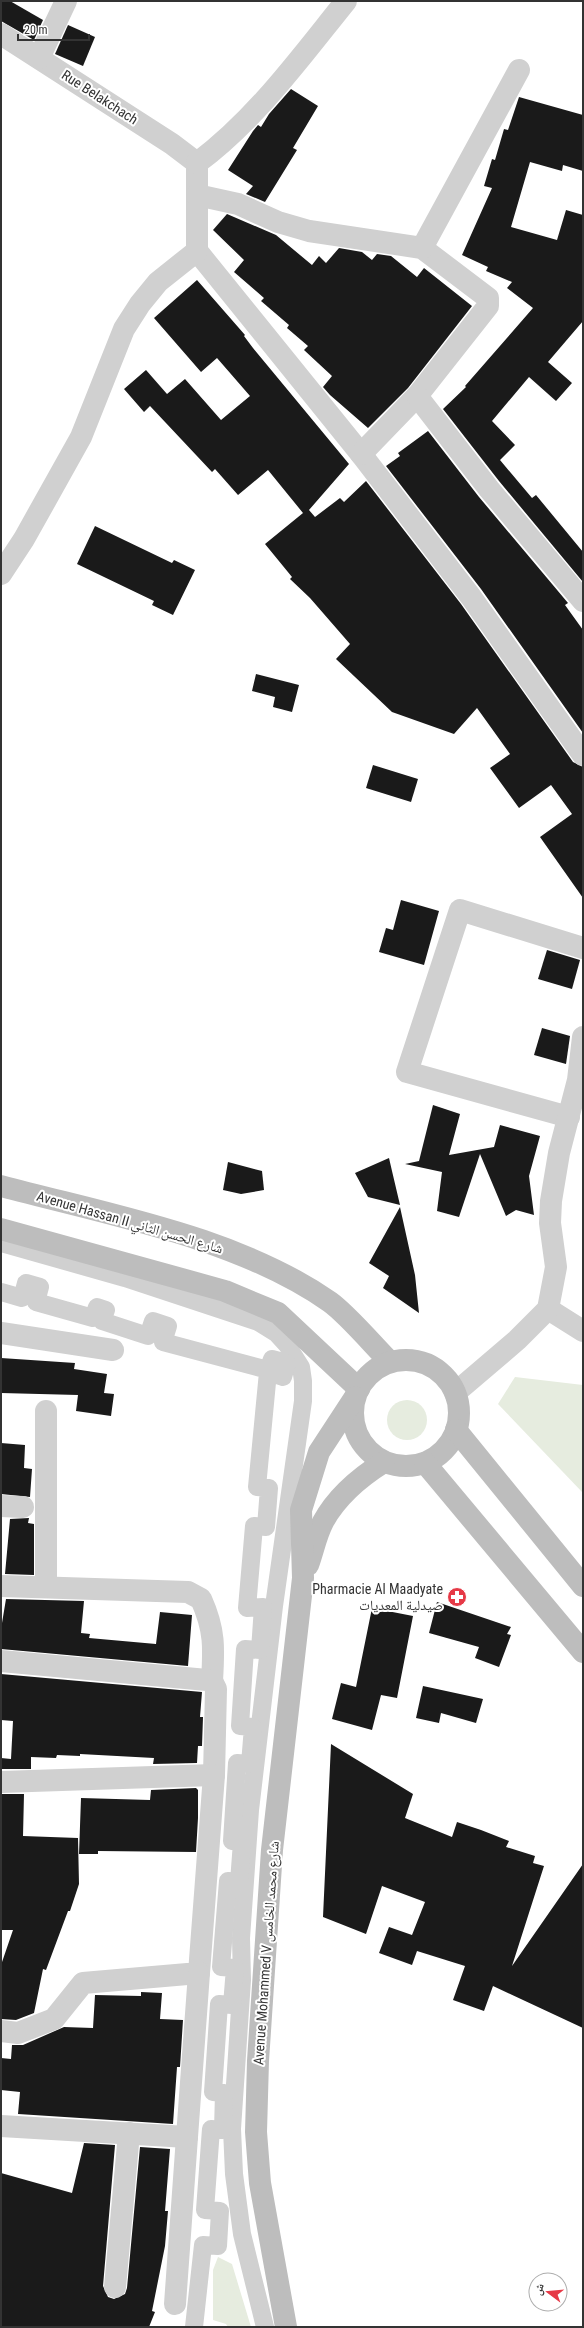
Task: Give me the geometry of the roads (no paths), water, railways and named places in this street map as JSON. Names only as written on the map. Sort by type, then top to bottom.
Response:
[{"type":"main road","name":"Avenue Hassan II شارع الحسن الثاني","points":[[1,1186],[178,1233],[245,1256],[290,1277],[331,1303],[390,1362]]},
{"type":"main road","points":[[1,1229],[225,1291],[278,1313],[357,1393]]},
{"type":"main road","points":[[416,1360],[428,1365],[439,1372],[455,1393],[459,1411],[456,1430],[444,1450],[426,1463],[405,1466],[384,1462],[371,1454],[361,1442],[355,1428],[352,1413],[357,1393],[372,1372],[390,1362],[416,1360]]},
{"type":"main road","name":"Avenue Mohammed V شارع محمد الخامس","points":[[286,2327],[260,2183],[256,2132],[258,2061],[272,1850],[303,1578],[301,1510],[319,1452],[357,1393]]},
{"type":"main road","points":[[456,1430],[583,1586]]},
{"type":"main road","name":"Avenue Mohammed V شارع محمد الخامس","points":[[303,1578],[323,1522],[343,1494],[361,1476],[384,1462]]},
{"type":"main road","points":[[426,1463],[583,1652]]},
{"type":"street","points":[[40,58],[66,1]]},
{"type":"street","points":[[346,1],[248,119],[216,149],[197,163],[197,251],[362,454],[471,597],[583,755]]},
{"type":"street","name":"Rue Belakchach","points":[[1,34],[172,144],[197,163]]},
{"type":"street","points":[[422,248],[519,70]]},
{"type":"street","points":[[197,195],[238,204],[278,222],[309,231],[422,248],[488,298],[490,303],[417,396],[362,454]]},
{"type":"street","points":[[1,574],[24,539],[81,437],[124,329],[140,304],[158,282],[197,251]]},
{"type":"street","points":[[417,396],[489,489],[583,601]]},
{"type":"street","points":[[569,1117],[407,1072],[460,910],[583,948]]},
{"type":"street","points":[[455,1393],[517,1340],[548,1309],[556,1267],[550,1223],[551,1201],[559,1154],[578,1080],[583,1036]]},
{"type":"street","points":[[1,1243],[125,1278],[258,1322],[280,1337],[295,1356],[301,1367],[304,1402],[274,1606],[250,1810],[241,1938],[242,1980],[232,2129],[234,2174],[242,2234],[265,2327]]},
{"type":"street","points":[[1,1292],[22,1298],[26,1283],[40,1287],[36,1302],[93,1318],[96,1307],[106,1310],[102,1321],[148,1336],[152,1321],[168,1326],[163,1342],[268,1370],[272,1359],[287,1363],[283,1377],[268,1372],[257,1487],[269,1488],[266,1527],[254,1526],[247,1608],[263,1608],[260,1650],[245,1649],[240,1726],[253,1727],[250,1764],[238,1763],[232,1841],[242,1842],[239,1882],[228,1881],[221,1967],[235,1968],[232,2005],[219,2004],[213,2092],[224,2093],[223,2130],[211,2129],[205,2210],[220,2211],[218,2246],[203,2245],[194,2327]]},
{"type":"street","points":[[548,1309],[583,1331]]},
{"type":"street","points":[[1,1333],[113,1350]]},
{"type":"street","points":[[46,1411],[46,1587]]},
{"type":"street","points":[[1,1506],[24,1507]]},
{"type":"street","points":[[1,1586],[188,1592],[201,1598],[207,1612],[214,1642],[212,1681],[216,1689],[214,1775],[175,2304]]},
{"type":"street","points":[[1,1661],[212,1681]]},
{"type":"street","points":[[1,1782],[214,1775]]},
{"type":"street","points":[[1,2031],[18,2033],[54,2019],[83,1983],[199,1973]]},
{"type":"street","points":[[1,2126],[187,2137]]},
{"type":"street","points":[[115,2287],[129,2133]]},
{"type":"place","name":"Pharmacie Al Maadyate صيدلية المعديات","points":[[457,1597]]}]
